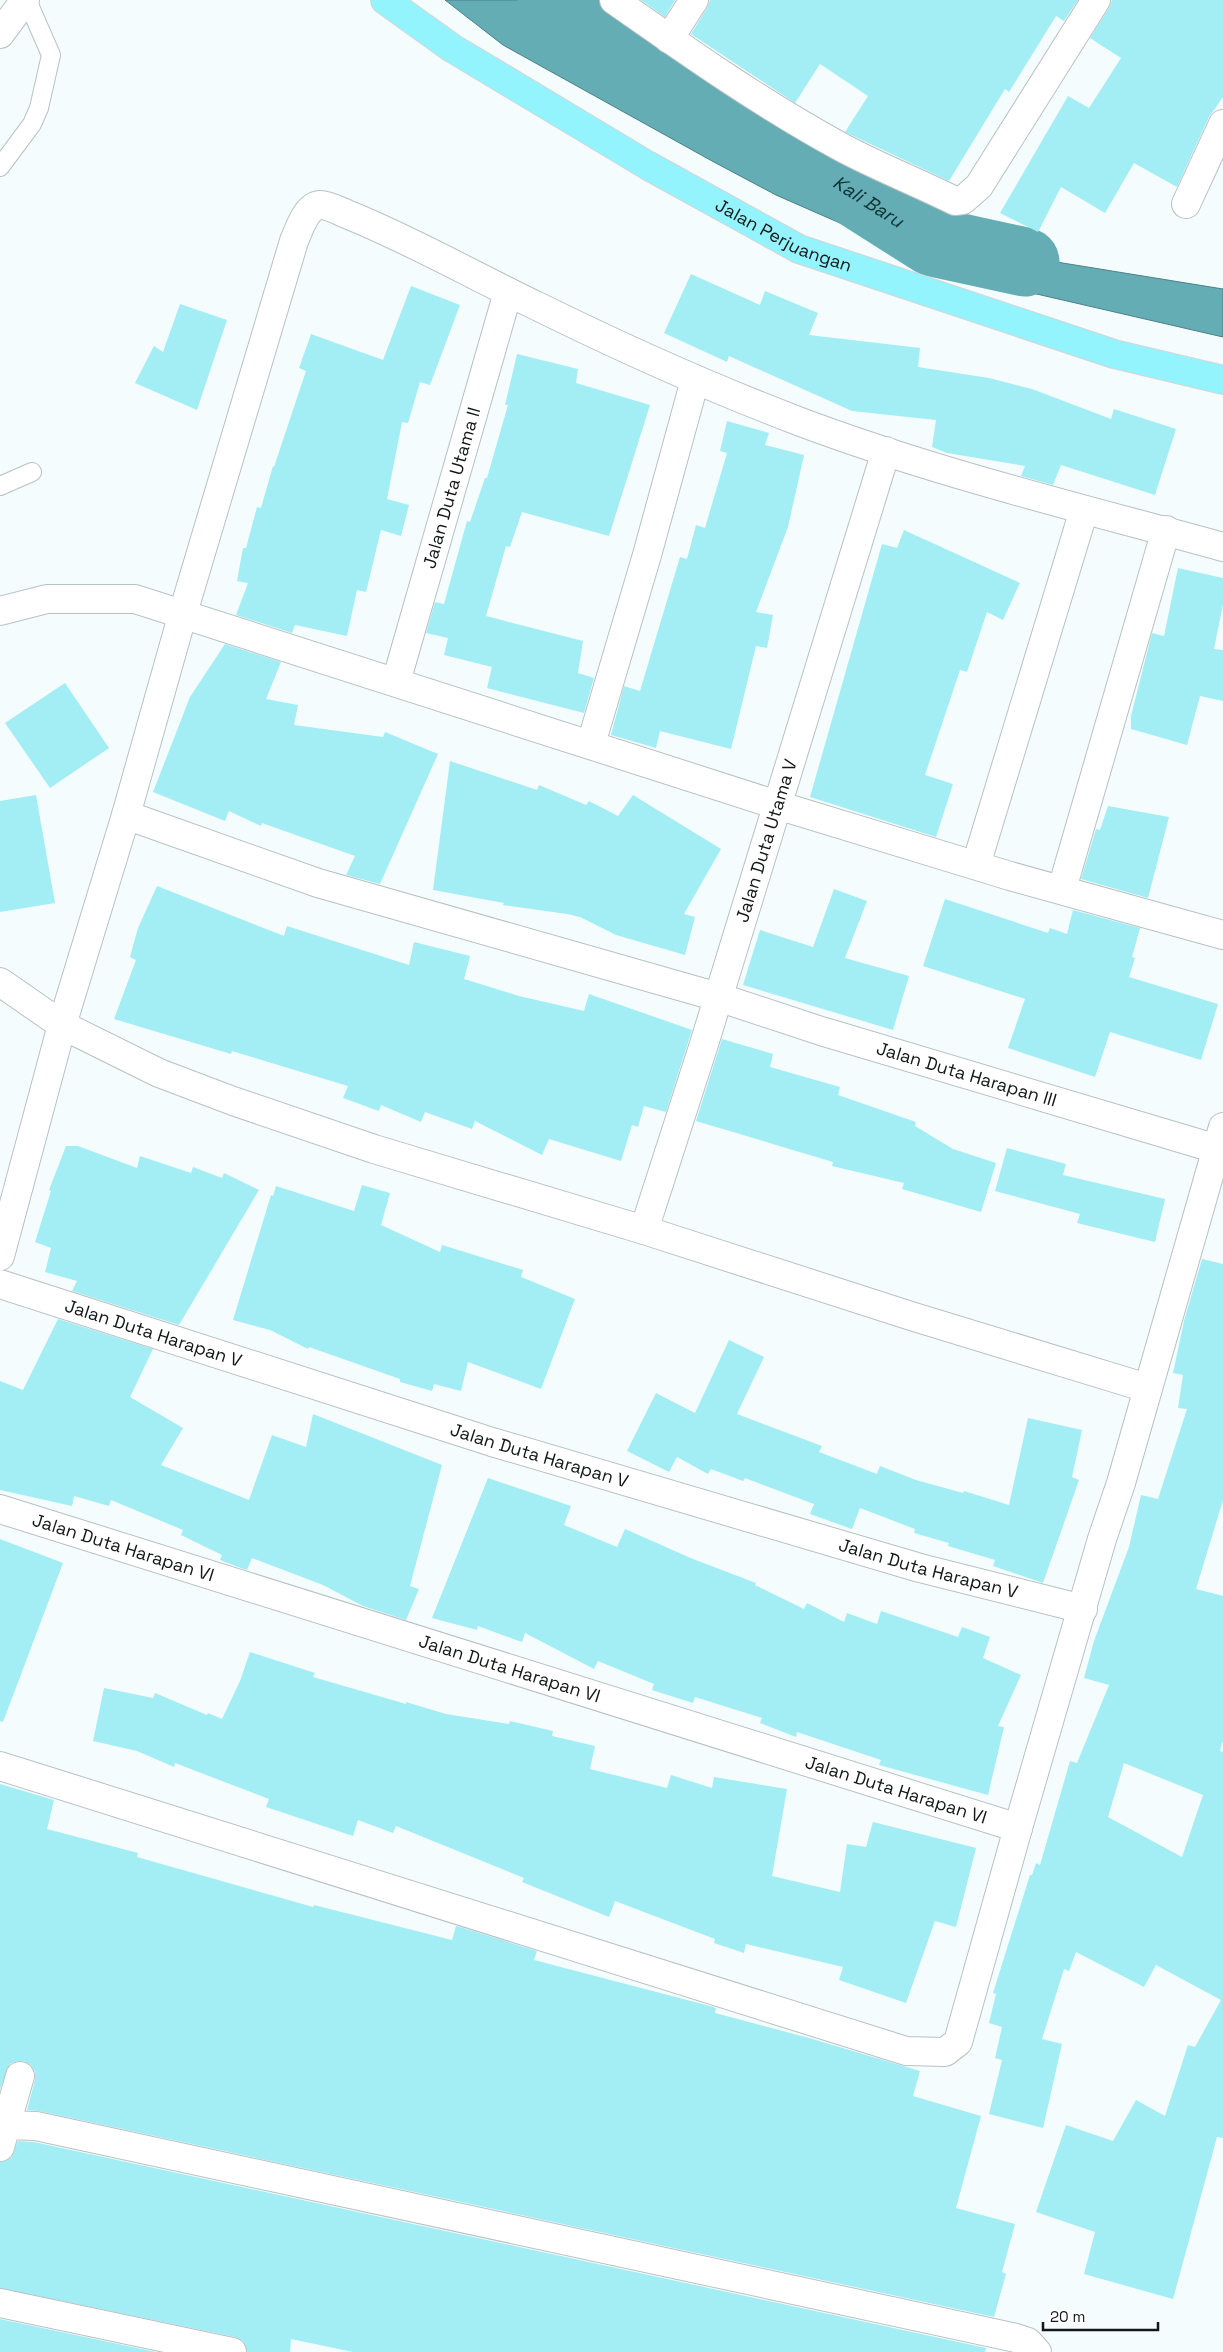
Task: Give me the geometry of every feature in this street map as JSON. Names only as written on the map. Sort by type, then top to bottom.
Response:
[{"type":"main road","name":"Jalan Perjuangan","points":[[385,0],[452,48],[647,165],[798,249],[1114,354],[1223,380]]},
{"type":"street","points":[[0,34],[26,0]]},
{"type":"street","points":[[614,0],[695,58],[841,147],[955,201],[963,200],[979,186],[1096,0]]},
{"type":"street","points":[[669,39],[694,0]]},
{"type":"street","points":[[1186,204],[1223,124]]},
{"type":"street","points":[[0,1256],[62,1025],[126,815],[183,614],[294,241],[304,218],[313,207],[320,205],[366,222],[508,292],[695,380],[799,421],[886,451],[1084,510],[1166,530],[1223,547]]},
{"type":"street","name":"Jalan Duta Utama II","points":[[396,682],[508,292]]},
{"type":"street","points":[[591,744],[695,380]]},
{"type":"street","name":"Jalan Duta Utama V","points":[[644,1230],[718,997],[886,451]]},
{"type":"street","points":[[976,865],[1084,510]]},
{"type":"street","points":[[1062,889],[1166,530]]},
{"type":"street","points":[[0,611],[47,599],[136,599],[777,805],[976,865],[1223,935]]},
{"type":"street","name":"Jalan Duta Harapan III","points":[[126,815],[318,883],[718,997],[820,1030],[1220,1138]]},
{"type":"street","points":[[0,982],[62,1025],[159,1073],[234,1100],[374,1149],[644,1230],[911,1316],[1147,1388]]},
{"type":"street","points":[[0,1766],[906,2051],[945,2052],[958,2042],[1018,1828],[1220,1138]]},
{"type":"street","name":"Jalan Duta Harapan V","points":[[0,1284],[502,1444],[920,1568],[1083,1609]]},
{"type":"street","name":"Jalan Duta Harapan VI","points":[[0,1509],[1018,1828]]},
{"type":"street","points":[[3,2136],[20,2076]]},
{"type":"street","points":[[3,2136],[36,2126],[1016,2338],[1028,2342],[1037,2352]]},
{"type":"street","points":[[0,2303],[232,2352]]},
{"type":"lane","points":[[0,167],[32,124],[39,108],[51,55],[26,0]]},
{"type":"lane","points":[[0,486],[32,472]]},
{"type":"water","points":[[445,0],[534,0],[786,170],[933,242],[1223,289],[1223,337],[1028,292],[922,259],[776,195],[712,161],[503,45]]},
{"type":"building","points":[[641,0],[675,0],[665,17]]},
{"type":"building","points":[[710,0],[1078,0],[1064,21],[1056,16],[1009,92],[1005,89],[949,181],[845,132],[868,96],[820,64],[795,103],[691,34]]},
{"type":"building","points":[[1112,0],[1223,0],[1223,97],[1209,117],[1177,187],[1134,163],[1105,213],[1061,187],[1038,232],[1000,213],[1068,96],[1089,108],[1121,58],[1090,38]]},
{"type":"building","points":[[691,274],[760,305],[765,291],[818,313],[809,335],[920,348],[918,367],[989,378],[1032,389],[1111,419],[1114,409],[1176,429],[1155,495],[1061,465],[1053,485],[1021,476],[1025,466],[947,453],[932,447],[936,420],[852,411],[729,356],[727,362],[664,333]]},
{"type":"building","points":[[411,286],[460,305],[430,385],[420,382],[408,423],[402,422],[387,499],[409,505],[401,536],[381,530],[366,592],[357,590],[347,636],[295,625],[292,633],[236,615],[248,583],[237,581],[243,548],[246,548],[257,507],[261,508],[273,466],[306,371],[299,368],[311,334],[383,360]]},
{"type":"building","points":[[180,304],[227,320],[197,410],[135,383],[154,346],[163,352]]},
{"type":"building","points":[[517,354],[578,369],[576,383],[650,405],[609,536],[522,512],[510,547],[506,546],[486,616],[583,641],[578,673],[594,678],[584,713],[487,688],[492,667],[444,655],[448,638],[426,633],[435,602],[444,604],[467,521],[470,522],[485,478],[487,478],[508,405],[505,405]]},
{"type":"building","points":[[727,421],[769,433],[765,445],[804,455],[788,527],[756,612],[773,615],[767,648],[756,646],[731,749],[660,731],[656,748],[611,735],[624,686],[640,691],[680,557],[687,559],[696,525],[705,528],[727,453],[720,451]]},
{"type":"building","points":[[904,530],[1020,583],[1003,620],[987,612],[967,672],[960,670],[925,775],[953,784],[936,837],[810,797],[882,544],[897,548]]},
{"type":"building","points":[[1178,568],[1223,578],[1223,604],[1214,649],[1223,650],[1223,701],[1200,696],[1187,745],[1131,729],[1131,716],[1152,633],[1164,636]]},
{"type":"building","points":[[225,644],[281,662],[266,699],[298,705],[294,725],[383,737],[385,732],[438,754],[380,884],[346,875],[355,856],[262,823],[261,826],[229,811],[225,821],[153,792],[190,697]]},
{"type":"building","points":[[65,683],[109,748],[50,788],[5,723]]},
{"type":"building","points":[[450,761],[537,790],[539,785],[586,805],[589,801],[618,816],[633,795],[721,849],[684,914],[695,917],[685,955],[616,935],[580,917],[503,905],[504,903],[433,890]]},
{"type":"building","points":[[36,795],[55,903],[0,912],[0,801]]},
{"type":"building","points":[[1108,806],[1169,817],[1148,898],[1081,879],[1096,829],[1100,830]]},
{"type":"building","points":[[157,886],[284,936],[287,926],[409,965],[414,942],[470,956],[464,979],[519,996],[584,1011],[589,994],[692,1030],[666,1112],[644,1106],[638,1127],[632,1125],[621,1161],[549,1139],[542,1155],[475,1121],[472,1129],[425,1112],[421,1122],[381,1105],[379,1111],[343,1098],[348,1086],[232,1051],[231,1054],[114,1019],[136,960],[130,957],[138,928]]},
{"type":"building","points":[[834,889],[867,901],[845,958],[909,976],[893,1030],[743,985],[760,930],[813,947]]},
{"type":"building","points":[[945,899],[1048,933],[1050,928],[1067,934],[1073,910],[1140,928],[1132,957],[1135,958],[1129,977],[1218,1004],[1201,1060],[1110,1032],[1095,1077],[1008,1048],[1025,999],[923,966]]},
{"type":"building","points":[[722,1039],[773,1054],[770,1067],[840,1087],[838,1095],[916,1122],[915,1126],[953,1149],[996,1163],[981,1212],[902,1189],[904,1183],[832,1166],[833,1162],[696,1121]]},
{"type":"building","points":[[66,1146],[78,1146],[137,1168],[140,1156],[191,1173],[193,1167],[222,1178],[224,1173],[259,1190],[179,1325],[72,1291],[77,1281],[45,1272],[51,1248],[35,1242],[51,1191],[49,1190]]},
{"type":"building","points":[[1007,1148],[1066,1164],[1063,1175],[1165,1199],[1155,1242],[1077,1223],[1080,1214],[995,1191]]},
{"type":"building","points":[[362,1185],[390,1193],[381,1225],[440,1252],[442,1245],[523,1270],[521,1277],[575,1299],[541,1389],[468,1362],[461,1391],[434,1384],[432,1391],[400,1382],[400,1379],[309,1347],[308,1349],[270,1330],[233,1320],[271,1195],[273,1196],[276,1186],[354,1211]]},
{"type":"building","points":[[1202,1259],[1223,1264],[1223,1500],[1196,1589],[1223,1596],[1223,1740],[1220,1751],[1223,1752],[1223,2138],[1217,2137],[1173,2299],[1084,2274],[1095,2232],[1036,2212],[1066,2125],[1113,2141],[1136,2100],[1165,2116],[1188,2045],[1195,2047],[1221,2000],[1156,1965],[1144,1987],[1076,1952],[1069,1971],[1064,1969],[1042,2039],[1062,2044],[1043,2128],[989,2114],[1002,2060],[995,2058],[1002,2027],[989,2023],[996,1994],[993,1993],[1030,1875],[1032,1875],[1036,1863],[1040,1865],[1070,1761],[1077,1763],[1109,1685],[1084,1678],[1094,1641],[1129,1547],[1141,1495],[1158,1499],[1187,1409],[1178,1408],[1183,1375],[1173,1373],[1184,1321]],"holes":[[[1124,1763],[1203,1795],[1182,1857],[1108,1817]]]},
{"type":"building","points":[[58,1319],[153,1349],[130,1397],[183,1428],[161,1465],[249,1500],[272,1435],[306,1447],[313,1414],[442,1465],[410,1586],[419,1589],[406,1620],[363,1606],[323,1585],[252,1558],[247,1570],[220,1560],[222,1555],[181,1535],[183,1530],[111,1500],[109,1506],[74,1496],[72,1506],[0,1490],[0,1381],[23,1390]]},
{"type":"building","points":[[729,1340],[764,1357],[737,1414],[822,1446],[819,1452],[877,1474],[880,1466],[916,1480],[963,1493],[964,1491],[1009,1505],[1028,1418],[1082,1430],[1072,1477],[1079,1480],[1043,1583],[993,1566],[995,1560],[948,1546],[949,1543],[914,1533],[915,1529],[860,1508],[852,1529],[810,1514],[814,1504],[745,1478],[743,1481],[711,1469],[708,1474],[677,1457],[669,1472],[627,1451],[656,1393],[695,1413]]},
{"type":"building","points":[[488,1478],[571,1506],[564,1525],[617,1547],[625,1529],[693,1559],[756,1583],[755,1585],[804,1609],[807,1603],[844,1622],[847,1613],[877,1624],[881,1611],[958,1637],[962,1627],[990,1637],[983,1658],[1021,1675],[998,1726],[1004,1727],[988,1795],[879,1765],[881,1760],[797,1732],[796,1737],[760,1723],[762,1718],[695,1697],[693,1703],[652,1690],[654,1684],[598,1661],[594,1669],[525,1633],[522,1642],[478,1626],[477,1630],[432,1618]]},
{"type":"building","points":[[0,1539],[63,1563],[3,1722],[0,1721]]},
{"type":"building","points":[[250,1652],[315,1673],[313,1677],[406,1704],[406,1702],[446,1714],[509,1724],[510,1721],[553,1731],[552,1736],[595,1746],[590,1769],[667,1788],[671,1775],[712,1788],[714,1777],[787,1789],[772,1876],[840,1892],[847,1844],[866,1847],[873,1822],[976,1848],[956,1927],[935,1921],[906,2003],[839,1980],[843,1967],[746,1944],[744,1953],[714,1943],[715,1939],[615,1901],[609,1917],[522,1882],[524,1878],[396,1826],[393,1833],[358,1820],[353,1836],[266,1807],[269,1799],[175,1763],[174,1767],[137,1751],[93,1741],[104,1688],[153,1698],[155,1693],[207,1715],[208,1713],[222,1719],[240,1681]]},
{"type":"building","points":[[0,1784],[54,1800],[47,1829],[138,1853],[137,1857],[313,1907],[314,1905],[452,1940],[456,1926],[460,1927],[537,1951],[534,1960],[710,2006],[716,2008],[715,2013],[809,2038],[920,2071],[913,2096],[981,2116],[956,2208],[1015,2224],[1002,2272],[1006,2274],[994,2317],[39,2111],[27,2110],[35,2080],[35,2072],[31,2065],[24,2061],[10,2064],[0,2089]]},
{"type":"building","points":[[18,2141],[34,2142],[986,2348],[985,2352],[353,2352],[291,2339],[290,2352],[247,2352],[243,2341],[235,2337],[0,2288],[0,2162],[11,2158]]},
{"type":"building","points":[[0,2319],[156,2352],[0,2352]]},
{"type":"waterway","name":"Kali Baru","points":[[552,0],[933,242],[1025,262]]}]
